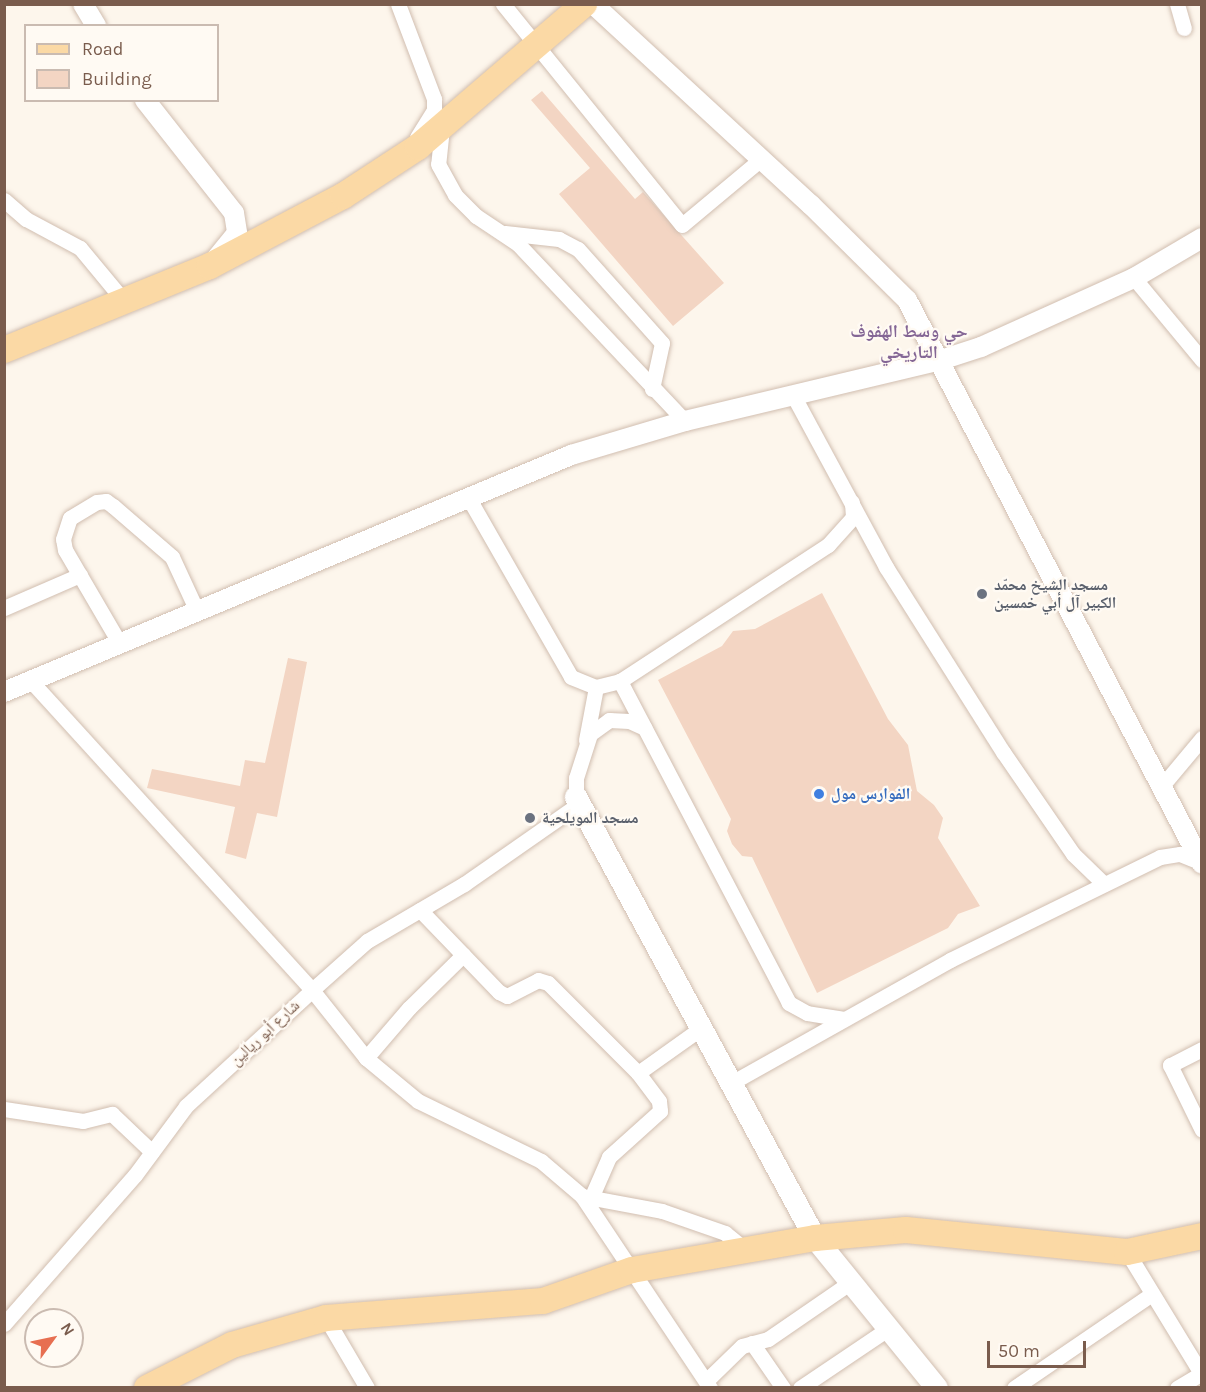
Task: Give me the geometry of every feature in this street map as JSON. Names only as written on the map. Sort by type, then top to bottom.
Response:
[{"type":"main road","points":[[4,350],[210,266],[281,232],[397,162],[442,128],[584,4]]},
{"type":"main road","points":[[578,800],[815,1238],[937,1388]]},
{"type":"main road","points":[[147,1388],[232,1345],[326,1318],[543,1301],[632,1270],[815,1238],[906,1230],[1127,1252],[1202,1236]]},
{"type":"street","points":[[83,4],[95,24]]},
{"type":"street","points":[[397,162],[425,128],[434,110],[434,99],[398,4]]},
{"type":"street","points":[[503,4],[682,225],[761,159]]},
{"type":"street","points":[[593,4],[761,159],[907,300],[941,360],[1201,862]]},
{"type":"street","points":[[1177,4],[1184,28]]},
{"type":"street","points":[[147,102],[227,204],[238,223],[232,242],[210,266]]},
{"type":"street","points":[[442,128],[438,164],[447,185],[476,216],[502,232],[535,262],[652,389],[685,421]]},
{"type":"street","points":[[4,200],[26,219],[80,248],[124,301]]},
{"type":"street","points":[[502,232],[559,239],[578,249],[662,343],[652,389]]},
{"type":"street","points":[[4,692],[468,496],[571,455],[685,421],[941,360],[981,346],[1134,278],[1202,238]]},
{"type":"street","points":[[1134,278],[1202,360]]},
{"type":"street","points":[[793,395],[886,567],[1003,752],[1072,854],[1104,884]]},
{"type":"street","points":[[468,496],[562,666],[571,677],[596,687],[620,681],[828,545],[853,517],[852,502]]},
{"type":"street","points":[[120,644],[66,550],[64,529],[70,519],[106,501],[172,557],[197,611]]},
{"type":"street","points":[[4,608],[80,575]]},
{"type":"street","points":[[31,681],[312,990],[366,1058],[418,1101],[541,1161],[587,1197],[632,1270],[708,1384],[742,1346],[768,1339],[850,1282]]},
{"type":"street","points":[[620,681],[789,1003],[807,1013],[844,1020]]},
{"type":"street","points":[[578,800],[585,743],[596,687]]},
{"type":"street","points":[[585,743],[590,734],[609,720],[629,722],[645,728]]},
{"type":"street","points":[[1161,787],[1202,738]]},
{"type":"street","name":"شارع أبو ريالين","points":[[4,1324],[152,1152],[186,1107],[312,990],[367,940],[420,910],[578,800]]},
{"type":"street","points":[[731,1083],[950,960],[1104,884],[1171,853],[1201,862]]},
{"type":"street","points":[[420,910],[507,996],[538,980],[548,983],[638,1073],[662,1107],[613,1151],[587,1197]]},
{"type":"street","points":[[366,1058],[409,1008],[463,955]]},
{"type":"street","points":[[638,1073],[701,1028]]},
{"type":"street","points":[[1202,1049],[1170,1065],[1202,1130]]},
{"type":"street","points":[[4,1109],[83,1121],[112,1114],[152,1152]]},
{"type":"street","points":[[587,1197],[662,1211],[724,1233],[746,1250]]},
{"type":"street","points":[[1127,1252],[1201,1374],[1177,1388]]},
{"type":"street","points":[[1014,1388],[1152,1294]]},
{"type":"street","points":[[326,1318],[367,1388]]},
{"type":"street","points":[[800,1388],[888,1328]]},
{"type":"street","points":[[752,1343],[783,1388]]},
{"type":"building","points":[[542,91],[635,199],[643,192],[724,283],[673,326],[559,194],[590,168],[531,100]]},
{"type":"building","name":"الفوارس مول","points":[[822,593],[888,719],[908,745],[917,791],[934,805],[943,818],[938,838],[980,906],[958,914],[948,928],[817,993],[752,857],[742,856],[732,844],[727,831],[731,819],[658,680],[722,646],[733,631],[755,629]]},
{"type":"building","points":[[288,658],[307,662],[277,817],[257,813],[246,859],[225,853],[235,807],[147,788],[152,769],[240,786],[245,760],[265,763]]},
{"type":"place","name":"مسجد الشيخ محمّد الكبير آل أبي خمسين","points":[[982,594]]},
{"type":"place","name":"الفوارس مول","points":[[819,794]]},
{"type":"place","name":"مسجد المويلحية","points":[[530,818]]},
{"type":"district","name":"حي وسط الهفوف التاريخي","points":[[909,342]]}]
